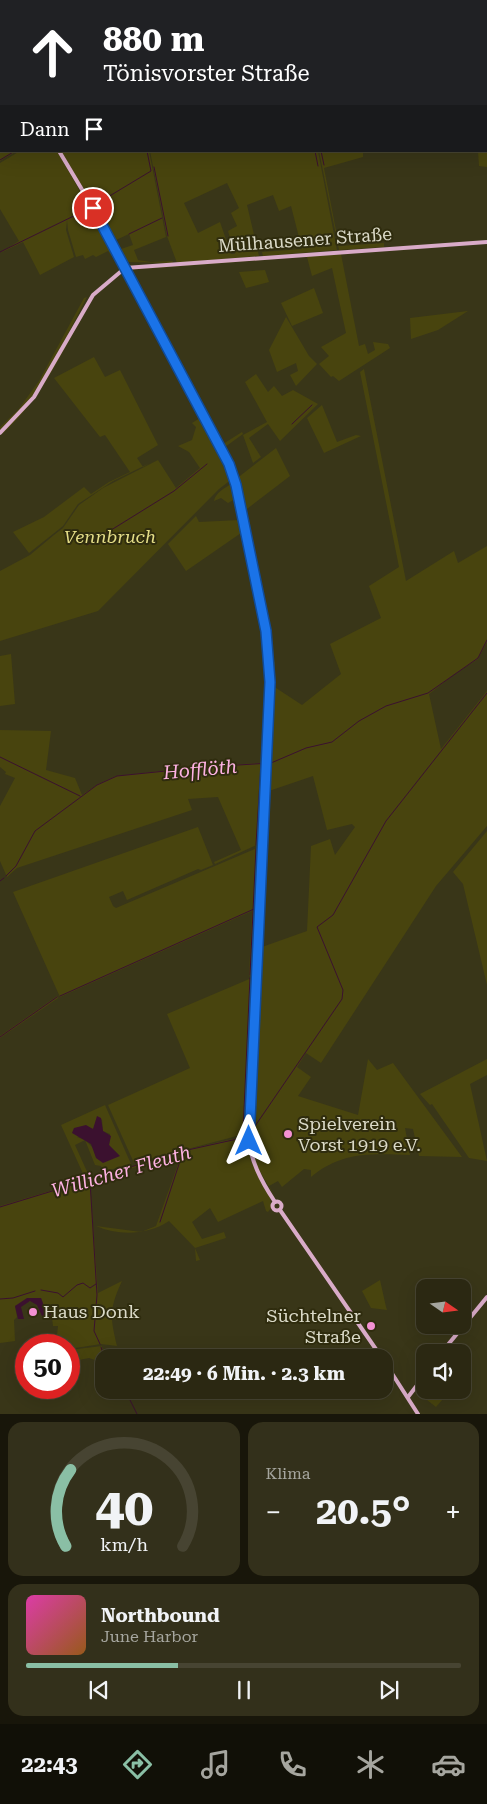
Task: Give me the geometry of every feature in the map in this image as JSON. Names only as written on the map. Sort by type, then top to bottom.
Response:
[{"type":"main road","points":[[60,152],[92,206],[208,422],[234,480],[268,645],[270,672],[248,1134],[252,1158],[257,1172],[275,1202],[281,1203],[280,1210],[376,1349]]},
{"type":"main road","name":"Mülhausener Straße","points":[[125,268],[487,242]]},
{"type":"main road","points":[[0,433],[34,397],[93,295],[125,268]]},
{"type":"main road","points":[[448,1344],[487,1296]]},
{"type":"main road","points":[[393,1374],[418,1414]]},
{"type":"main road","points":[[408,1397],[416,1387]]},
{"type":"green space","points":[[0,152],[15,152],[0,161]]},
{"type":"green space","points":[[18,152],[58,152],[120,262],[119,266],[108,251],[96,257],[93,255],[85,259],[83,255],[76,257],[67,220],[66,230],[74,257],[40,275],[23,242],[0,253],[19,241],[0,209],[0,163]]},
{"type":"green space","points":[[62,152],[149,152],[166,237],[134,250],[138,260],[151,262],[173,261],[172,263],[125,262],[108,229]],"holes":[[[129,234],[133,245],[121,249],[116,240]]]},
{"type":"green space","points":[[150,152],[318,152],[337,250],[263,256],[262,252],[302,249],[291,206],[279,211],[273,195],[247,205],[259,256],[177,263],[167,236]],"holes":[[[227,183],[239,208],[231,213],[237,226],[228,231],[235,254],[231,254],[220,222],[198,233],[184,203]]]},
{"type":"green space","points":[[319,152],[363,152],[363,157],[324,168],[339,246],[384,243],[384,247],[339,250]]},
{"type":"green space","points":[[478,152],[487,152],[487,167],[479,166]]},
{"type":"green space","points":[[341,254],[359,346],[365,344],[368,354],[375,350],[373,342],[388,344],[390,348],[339,381],[333,376],[331,377],[319,364],[329,356],[321,347],[346,333],[332,268],[312,276],[307,257],[307,255]]},
{"type":"green space","points":[[261,258],[262,260],[130,270]]},
{"type":"green space","points":[[265,270],[269,282],[246,288],[239,272]]},
{"type":"green space","points":[[125,274],[201,414],[200,416]]},
{"type":"green space","points":[[314,288],[323,313],[292,326],[281,303]]},
{"type":"green space","points":[[87,297],[52,365],[33,396],[0,430],[0,427],[18,410],[39,381],[84,298]]},
{"type":"green space","points":[[93,298],[52,371],[37,393]]},
{"type":"green space","points":[[468,311],[438,330],[411,339],[410,318]]},
{"type":"green space","points":[[286,317],[309,356],[317,364],[296,386],[290,375],[298,371],[296,363],[277,372],[269,350]]},
{"type":"green space","points":[[94,357],[105,377],[120,370],[158,445],[137,458],[143,467],[113,481],[78,504],[63,526],[29,553],[13,532],[44,517],[84,487],[91,494],[109,482],[130,472],[105,435],[100,437],[54,378]]},
{"type":"green space","points":[[364,369],[406,581],[454,551],[458,563],[487,546],[487,642],[478,659],[429,694],[441,749],[487,691],[487,826],[436,886],[321,1063],[306,1053],[297,1067],[311,1077],[298,1096],[358,1115],[368,1059],[377,1070],[393,1063],[462,1157],[419,1156],[413,1129],[405,1128],[410,1155],[383,1154],[346,1158],[334,1162],[311,1177],[311,1170],[304,1169],[282,1187],[278,1181],[269,1186],[276,1199],[254,1161],[249,1135],[262,866],[266,862],[262,947],[307,931],[311,846],[330,839],[335,855],[355,827],[352,824],[327,830],[313,776],[269,791],[266,860],[264,860],[264,765],[259,844],[215,864],[214,862],[241,850],[218,797],[188,799],[192,810],[17,868],[7,877],[0,861],[0,806],[15,778],[5,774],[6,772],[0,767],[0,730],[51,731],[46,770],[75,778],[82,795],[98,784],[116,776],[205,766],[261,763],[265,684],[268,683],[271,676],[271,660],[275,662],[273,686],[302,705],[341,674],[330,644],[381,618],[369,586],[399,567],[360,372]]},
{"type":"green space","points":[[256,374],[268,392],[274,386],[282,396],[293,390],[318,404],[280,441],[268,424],[249,438],[261,457],[253,463],[243,435],[267,422],[245,382]]},
{"type":"green space","points":[[37,394],[16,421],[0,436]]},
{"type":"green space","points":[[322,405],[337,442],[356,435],[361,436],[324,453],[307,418]]},
{"type":"green space","points":[[206,415],[223,444],[242,432],[243,434],[225,447],[237,476]]},
{"type":"green space","name":"Vennbruch","points":[[200,418],[204,418],[226,460],[232,479],[219,489],[98,611],[0,641],[0,571],[30,555],[63,528],[79,505],[103,488],[158,460],[176,488],[200,468],[189,452],[178,446],[192,440],[196,427],[192,423]]},
{"type":"green space","points":[[276,448],[290,476],[243,512],[236,479]]},
{"type":"green space","points":[[233,483],[253,574],[250,577],[241,533],[186,571],[168,544],[196,516],[199,522],[240,520],[235,499],[228,503],[221,498],[214,501],[224,488]]},
{"type":"green space","points":[[245,514],[273,652],[274,658],[271,654]]},
{"type":"green space","points":[[250,578],[253,578],[265,632],[268,682],[265,683],[264,650]]},
{"type":"green space","points":[[11,654],[15,704],[0,706],[0,656]]},
{"type":"green space","points":[[198,827],[213,865],[201,870],[198,869],[127,900],[123,891],[109,897],[116,908],[257,848],[259,851],[254,974],[249,976],[252,911],[60,997],[13,892]]},
{"type":"green space","points":[[487,831],[487,985],[463,884],[453,872]]},
{"type":"green space","points":[[254,977],[246,1132],[134,1163],[108,1105],[190,1068],[167,1014]]},
{"type":"green space","points":[[57,996],[58,998],[0,1038],[0,1036]]},
{"type":"green space","points":[[487,1059],[487,1075],[470,1084],[487,1161],[469,1158],[432,1104],[430,1105],[420,1094]]},
{"type":"green space","points":[[105,1105],[131,1164],[103,1172],[101,1166],[95,1165],[85,1140],[75,1145],[89,1176],[85,1178],[61,1125]],"holes":[[[102,1119],[103,1131],[110,1134],[109,1145],[119,1155],[93,1148],[85,1140],[77,1137],[94,1128]]]},
{"type":"green space","points":[[246,1136],[251,1161],[270,1197],[271,1208],[268,1212],[263,1201],[218,1222],[210,1208],[192,1222],[202,1239],[224,1232],[226,1238],[195,1248],[169,1221],[152,1229],[143,1231],[156,1226],[182,1153],[90,1181],[98,1293],[122,1281],[112,1313],[117,1346],[101,1344],[80,1347],[80,1334],[57,1334],[58,1326],[53,1326],[51,1309],[45,1309],[41,1298],[15,1306],[17,1317],[14,1320],[15,1341],[0,1343],[0,1206],[189,1149]]},
{"type":"green space","points":[[96,1226],[139,1232],[124,1233]]},
{"type":"green space","points":[[195,1248],[200,1260],[196,1261]]},
{"type":"green space","points":[[380,1280],[387,1310],[371,1308],[362,1291]]},
{"type":"green space","points":[[102,1346],[102,1349],[95,1349],[95,1360],[89,1358],[80,1360],[80,1349]]},
{"type":"green space","points":[[428,1399],[443,1399],[436,1407]]},
{"type":"shaded area","points":[[97,1116],[101,1118],[103,1131],[111,1136],[109,1145],[120,1156],[103,1163],[96,1158],[91,1144],[72,1133],[74,1128],[86,1125],[93,1129]]},
{"type":"shaded area","points":[[27,1298],[41,1298],[45,1309],[51,1309],[51,1315],[42,1316],[37,1305],[30,1301],[21,1307],[24,1319],[18,1319],[15,1306]]},
{"type":"waterway","points":[[0,160],[13,152]]},
{"type":"waterway","points":[[0,252],[88,209],[151,171],[147,152]]},
{"type":"waterway","points":[[315,152],[318,166]]},
{"type":"waterway","points":[[321,152],[324,165]]},
{"type":"waterway","points":[[154,167],[168,236]]},
{"type":"waterway","points":[[129,234],[162,218]]},
{"type":"waterway","points":[[292,424],[312,405]]},
{"type":"waterway","points":[[87,545],[174,491],[207,464]]},
{"type":"waterway","name":"Hofflöth","points":[[6,876],[16,866],[35,831],[97,785],[117,776],[205,767],[271,763],[306,748],[332,742],[359,721],[386,706],[428,693],[478,658],[487,640]]},
{"type":"waterway","name":"Willicher Fleuth","points":[[251,1136],[251,1132],[342,999],[343,990],[317,927],[333,915],[386,821],[487,693]]},
{"type":"waterway","points":[[0,757],[80,796]]},
{"type":"waterway","points":[[256,845],[261,764]]},
{"type":"waterway","points":[[250,975],[256,849]]},
{"type":"waterway","name":"Hofflöth","points":[[0,881],[4,878]]},
{"type":"waterway","points":[[60,996],[254,909]]},
{"type":"waterway","points":[[243,1133],[250,978]]},
{"type":"waterway","points":[[0,1037],[57,997]]},
{"type":"waterway","name":"Willicher Fleuth","points":[[0,1207],[183,1151],[242,1138]]},
{"type":"waterway","points":[[160,1222],[183,1152]]},
{"type":"waterway","points":[[90,1181],[97,1295],[94,1331],[100,1344]]},
{"type":"waterway","points":[[41,1290],[58,1293],[63,1297],[77,1285],[83,1283],[90,1288],[96,1284]]},
{"type":"waterway","points":[[0,1299],[13,1298],[35,1291]]},
{"type":"waterway","points":[[130,1399],[137,1414]]},
{"type":"place","name":"Spielverein Vorst 1919 e.V.","points":[[288,1134]]},
{"type":"place","name":"Haus Donk","points":[[33,1312]]},
{"type":"place","name":"Süchtelner Straße","points":[[371,1326]]},
{"type":"route","points":[[93,208],[229,464],[236,485],[266,631],[270,682],[249,1101],[249,1141]]}]
